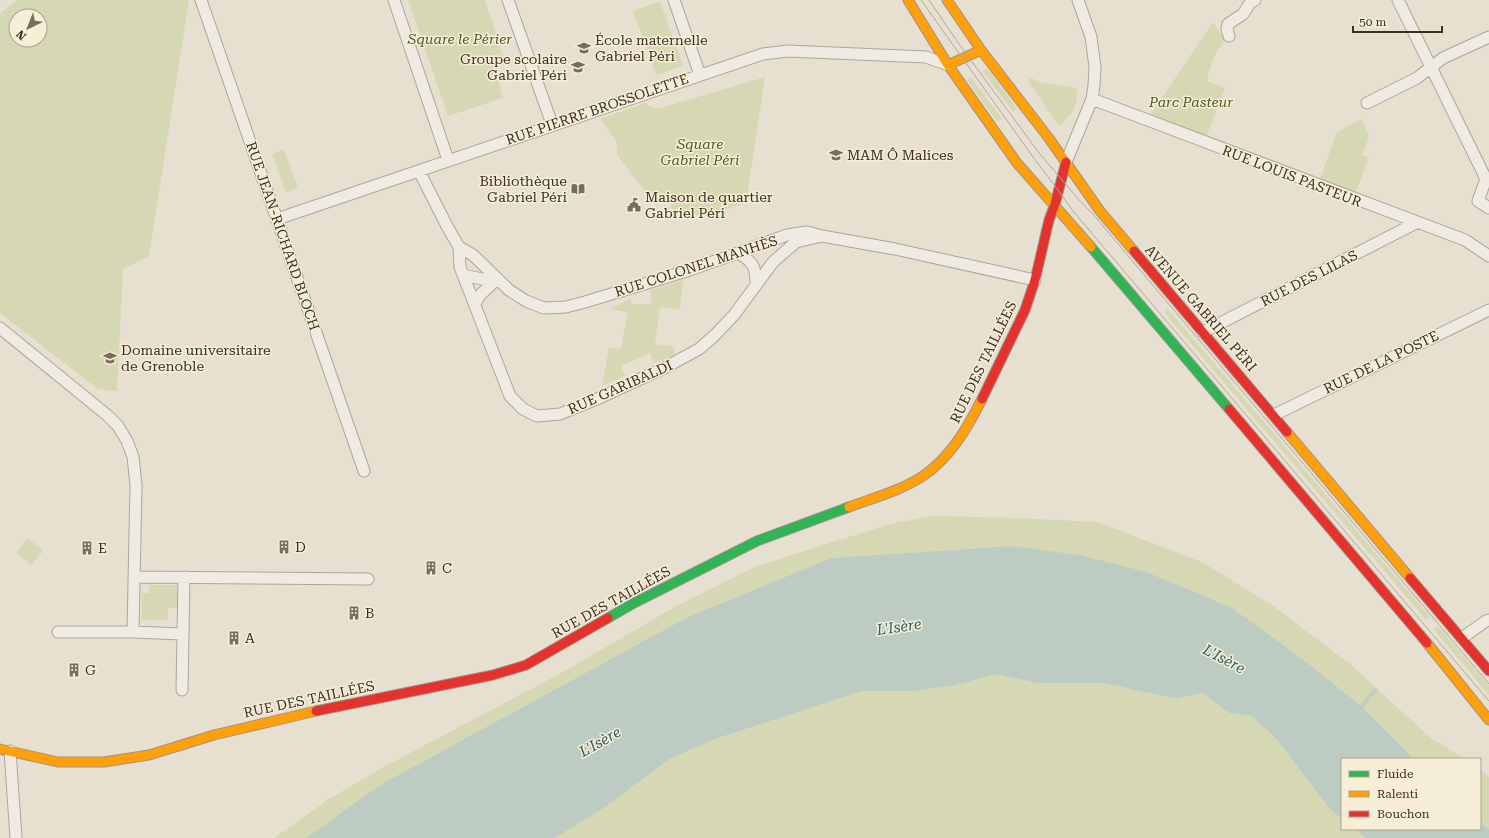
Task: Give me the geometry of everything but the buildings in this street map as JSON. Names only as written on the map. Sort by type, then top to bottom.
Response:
[{"type":"main road","points":[[908,0],[948,65],[1017,162],[1055,204],[1407,618],[1489,720]]},
{"type":"main road","name":"AVENUE GABRIEL PÉRI","points":[[947,0],[981,50],[1066,162],[1100,211],[1489,671]]},
{"type":"main road","points":[[948,65],[981,50]]},
{"type":"main road","name":"RUE DES TAILLÉES","points":[[5,750],[58,762],[104,762],[149,755],[214,735],[275,720],[493,675],[526,665],[634,603],[757,541],[904,487],[923,476],[949,452],[969,426],[1025,310],[1035,280],[1049,220],[1055,204],[1066,162]]},
{"type":"street","name":"RUE JEAN-RICHARD BLOCH","points":[[201,0],[364,471]]},
{"type":"street","points":[[394,0],[448,160]]},
{"type":"street","points":[[508,0],[552,124]]},
{"type":"street","points":[[674,0],[700,75]]},
{"type":"street","points":[[1066,162],[1092,99],[1095,67],[1091,37],[1078,0]]},
{"type":"street","points":[[1228,33],[1228,24],[1243,14],[1250,3],[1255,0]]},
{"type":"street","points":[[1398,0],[1488,180],[1478,201],[1489,208]]},
{"type":"street","points":[[1367,103],[1417,78],[1432,68],[1443,58],[1489,37]]},
{"type":"street","name":"RUE PIERRE BROSSOLETTE","points":[[277,219],[552,124],[764,54],[788,51],[926,57],[948,65]]},
{"type":"street","name":"RUE LOUIS PASTEUR","points":[[1092,99],[1416,223],[1465,240],[1489,256]]},
{"type":"street","name":"RUE COLONEL MANHÈS","points":[[419,171],[444,222],[459,247],[473,255],[509,290],[544,308],[566,307],[622,291],[738,253],[787,235],[807,232],[895,249],[1035,280]]},
{"type":"street","name":"RUE DES LILAS","points":[[1203,332],[1416,223]]},
{"type":"street","name":"RUE GARIBALDI","points":[[459,247],[460,267],[510,396],[523,409],[537,416],[560,414],[597,399],[666,367],[698,349],[714,336],[729,320],[773,262],[796,242],[822,236]]},
{"type":"street","points":[[738,253],[748,259],[756,270],[756,285]]},
{"type":"street","points":[[463,275],[482,279],[496,279]]},
{"type":"street","points":[[475,304],[480,295],[496,279]]},
{"type":"street","name":"RUE DE LA POSTE","points":[[1274,415],[1489,310]]},
{"type":"street","points":[[0,328],[107,415],[123,433],[135,465],[136,496],[134,577],[130,632]]},
{"type":"street","points":[[134,577],[368,579]]},
{"type":"street","points":[[182,690],[184,577]]},
{"type":"street","points":[[1462,638],[1489,620]]},
{"type":"street","points":[[58,632],[182,634]]},
{"type":"street","points":[[5,750],[16,838]]},
{"type":"green space","points":[[18,0],[189,0],[149,256],[123,269],[117,391],[98,389],[0,313],[0,13]]},
{"type":"green space","name":"Square le Périer","points":[[408,0],[485,0],[506,63],[494,68],[503,98],[448,116]]},
{"type":"green space","points":[[660,1],[683,66],[656,75],[633,11]]},
{"type":"green space","name":"Parc Pasteur","points":[[1213,22],[1225,41],[1213,60],[1207,81],[1225,88],[1206,137],[1151,114]]},
{"type":"green space","points":[[987,68],[1017,108],[1013,112],[983,71]]},
{"type":"green space","name":"Square Gabriel Péri","points":[[765,77],[746,203],[702,216],[671,209],[671,197],[663,195],[658,199],[657,206],[617,155],[617,142],[600,119],[645,103],[652,108],[661,108]]},
{"type":"green space","points":[[971,77],[1002,119],[997,122],[967,80]]},
{"type":"green space","points":[[1031,78],[1040,82],[1077,88],[1077,95],[1073,110],[1059,126],[1028,81]]},
{"type":"green space","points":[[1362,119],[1369,137],[1362,155],[1369,158],[1355,193],[1319,181],[1337,132]]},
{"type":"green space","points":[[284,150],[298,188],[286,192],[272,154]]},
{"type":"green space","points":[[683,280],[680,310],[660,307],[655,344],[674,347],[674,355],[654,363],[650,353],[621,366],[625,376],[602,386],[609,348],[621,349],[628,312],[610,309],[631,298],[631,304],[651,304],[651,290]]},
{"type":"green space","points":[[1167,308],[1430,617],[1426,620],[1164,312]]},
{"type":"green space","points":[[932,516],[1097,522],[1202,562],[1272,605],[1351,665],[1432,739],[1464,758],[1413,758],[1360,705],[1300,657],[1232,608],[1147,572],[1080,555],[1012,546],[831,558],[686,618],[380,785],[306,838],[274,838],[329,799],[378,770],[565,671],[671,609],[757,566],[890,524]]},
{"type":"green space","points":[[28,538],[43,551],[31,565],[16,553]]},
{"type":"green space","points":[[149,585],[177,585],[177,608],[168,608],[168,620],[142,620],[142,593],[149,593]]},
{"type":"green space","points":[[1438,626],[1489,686],[1489,695],[1434,630]]},
{"type":"green space","points":[[996,674],[1038,683],[1103,683],[1176,699],[1203,693],[1229,713],[1251,716],[1274,736],[1329,808],[1341,818],[1341,830],[1356,830],[1366,838],[555,838],[601,810],[671,758],[715,739],[862,691],[911,691],[953,686]]},
{"type":"green space","points":[[1481,770],[1489,777],[1489,830],[1481,822]]},
{"type":"water","name":"L'Isère","points":[[1012,546],[1080,555],[1147,572],[1232,608],[1300,657],[1360,705],[1413,758],[1341,758],[1341,818],[1329,808],[1274,736],[1251,716],[1229,713],[1203,693],[1176,699],[1103,683],[1038,683],[996,674],[953,686],[911,691],[862,691],[715,739],[671,758],[601,810],[555,838],[306,838],[380,785],[686,618],[831,558]]},
{"type":"water","points":[[1481,822],[1489,830],[1489,838],[1366,838],[1356,830],[1481,830]]},
{"type":"waterway","points":[[1360,711],[1367,699],[1376,690]]},
{"type":"tram line","points":[[921,0],[1073,211],[1489,701]]},
{"type":"tram line","points":[[929,0],[959,44],[1039,153],[1092,213],[1489,684]]},
{"type":"traffic: fast","points":[[1091,247],[1229,409]]},
{"type":"traffic: fast","points":[[608,618],[634,603],[757,541],[849,507]]},
{"type":"traffic: slow","points":[[908,0],[948,65],[1017,163],[1091,247]]},
{"type":"traffic: slow","points":[[947,0],[981,50],[1048,137],[1100,211],[1134,251]]},
{"type":"traffic: slow","points":[[948,65],[981,50]]},
{"type":"traffic: slow","points":[[849,507],[905,486],[933,469],[950,451],[971,420],[982,399]]},
{"type":"traffic: slow","points":[[1287,432],[1410,578]]},
{"type":"traffic: slow","points":[[1427,643],[1489,720]]},
{"type":"traffic: slow","points":[[0,749],[58,762],[104,762],[149,755],[214,735],[316,711]]},
{"type":"traffic: jam","points":[[982,399],[1025,310],[1035,280],[1049,220],[1055,204],[1066,162]]},
{"type":"traffic: jam","points":[[1134,251],[1287,432]]},
{"type":"traffic: jam","points":[[1229,409],[1427,643]]},
{"type":"traffic: jam","points":[[1410,578],[1489,671]]},
{"type":"traffic: jam","points":[[316,711],[493,675],[526,665],[608,618]]},
{"type":"place","name":"École maternelle Gabriel Péri","points":[[584,48]]},
{"type":"place","name":"Groupe scolaire Gabriel Péri","points":[[578,67]]},
{"type":"place","name":"MAM Ô Malices","points":[[836,155]]},
{"type":"place","name":"Bibliothèque Gabriel Péri","points":[[578,189]]},
{"type":"place","name":"Maison de quartier Gabriel Péri","points":[[634,205]]},
{"type":"place","name":"Domaine universitaire de Grenoble","points":[[110,358]]},
{"type":"place","name":"D","points":[[284,547]]},
{"type":"place","name":"E","points":[[87,548]]},
{"type":"place","name":"C","points":[[431,568]]},
{"type":"place","name":"B","points":[[354,613]]},
{"type":"place","name":"A","points":[[234,638]]},
{"type":"place","name":"G","points":[[74,670]]}]
